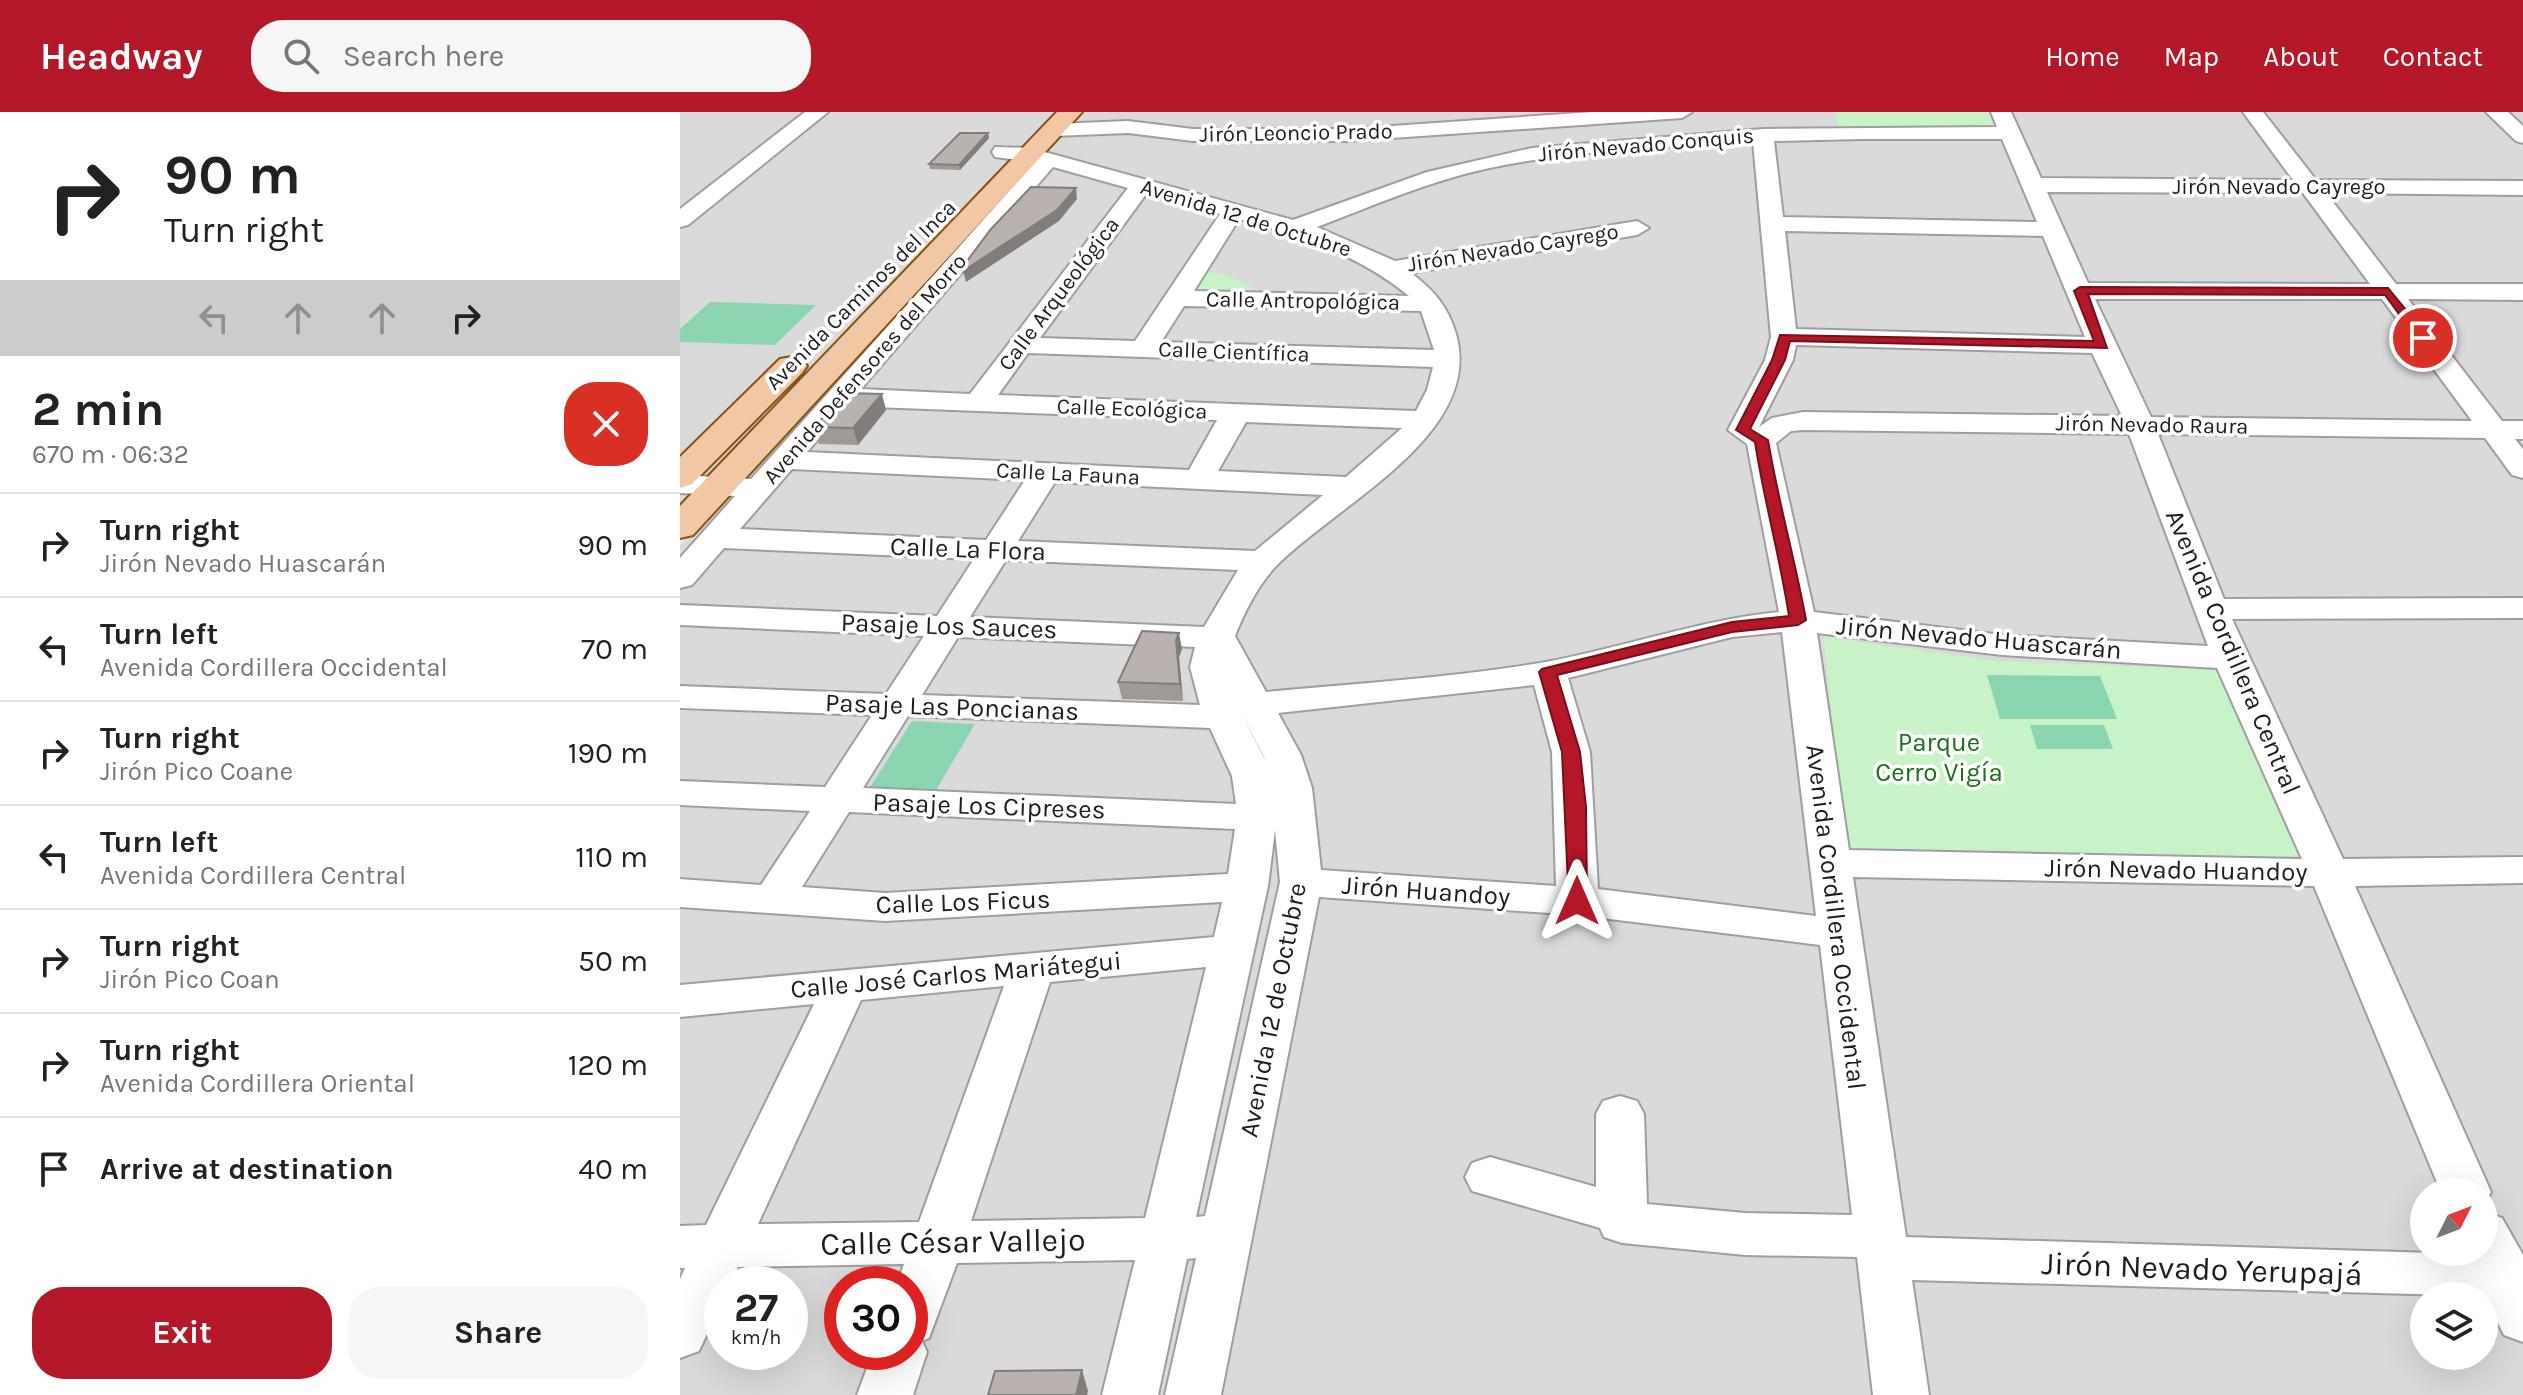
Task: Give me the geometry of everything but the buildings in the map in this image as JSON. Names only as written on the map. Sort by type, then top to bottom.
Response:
[{"type":"main road","name":"Avenida Caminos del Inca","points":[[680,527],[1027,155],[1055,118]]},
{"type":"main road","name":"Avenida Caminos del Inca","points":[[680,477],[873,284],[1027,155]]},
{"type":"street","points":[[680,220],[818,112]]},
{"type":"street","name":"Jirón Leoncio Prado","points":[[1055,118],[1193,135],[1385,133],[1682,112]]},
{"type":"street","points":[[2253,112],[2523,469]]},
{"type":"street","points":[[2496,112],[2523,137]]},
{"type":"street","name":"Jirón Nevado Conquis","points":[[1293,228],[1447,172],[1564,151],[1763,135],[2006,122]]},
{"type":"street","name":"Avenida Cordillera Central","points":[[2006,122],[2102,345],[2140,424],[2230,658],[2329,873],[2460,1178]]},
{"type":"street","points":[[1385,133],[1392,151],[1447,172]]},
{"type":"street","name":"Avenida Cordillera Occidental","points":[[1763,135],[1784,337],[1779,360],[1743,430],[1772,432],[1772,505],[1787,556],[1798,620],[1837,933],[1901,1395]]},
{"type":"street","name":"Avenida 12 de Octubre","points":[[1027,155],[1293,228],[1347,247],[1390,269],[1431,304],[1446,337],[1448,359],[1444,386],[1424,420],[1402,445],[1263,561],[1236,597],[1219,638],[1240,710],[1282,755],[1293,788],[1247,886],[1130,1395]]},
{"type":"street","name":"Avenida Defensores del Morro","points":[[680,578],[839,397],[1027,155]]},
{"type":"street","name":"Calle Arqueológica","points":[[977,403],[1142,185]]},
{"type":"street","name":"Jirón Nevado Cayrego","points":[[2034,185],[2523,188]]},
{"type":"street","points":[[1143,349],[1233,211]]},
{"type":"street","points":[[1772,224],[2053,229]]},
{"type":"street","name":"Jirón Nevado Cayrego","points":[[1390,269],[1637,228]]},
{"type":"street","points":[[2080,291],[2523,292]]},
{"type":"street","name":"Calle Antropológica","points":[[1175,298],[1431,304]]},
{"type":"street","points":[[1784,337],[2102,345]]},
{"type":"street","name":"Calle Científica","points":[[1021,345],[1448,359]]},
{"type":"street","name":"Calle Ecológica","points":[[839,397],[1424,420]]},
{"type":"street","points":[[1198,480],[1236,413]]},
{"type":"street","name":"Jirón Nevado Raura","points":[[1772,432],[1803,421],[2523,430]]},
{"type":"street","name":"Calle La Fauna","points":[[784,460],[1353,487]]},
{"type":"street","points":[[774,898],[1045,473]]},
{"type":"street","points":[[680,484],[759,489]]},
{"type":"street","name":"Calle La Flora","points":[[715,538],[1263,561]]},
{"type":"street","points":[[2211,609],[2523,608]]},
{"type":"street","name":"Pasaje Los Sauces","points":[[680,615],[1219,638]]},
{"type":"street","name":"Jirón Nevado Huascarán","points":[[1240,710],[1548,672],[1732,627],[1798,620],[2002,645],[2230,658]]},
{"type":"street","points":[[1548,672],[1571,752],[1576,807],[1577,901]]},
{"type":"street","name":"Pasaje Las Poncianas","points":[[680,697],[897,705],[1240,710]]},
{"type":"street","name":"Pasaje Los Cipreses","points":[[680,793],[1277,818]]},
{"type":"street","name":"Avenida 12 de Octubre","points":[[1193,1395],[1301,882],[1277,818]]},
{"type":"street","name":"Jirón Nevado Huandoy","points":[[1828,863],[2329,873],[2523,870]]},
{"type":"street","name":"Jirón Huandoy","points":[[1301,882],[1577,901],[1837,933]]},
{"type":"street","name":"Calle Los Ficus","points":[[680,893],[885,907],[1038,901],[1247,886]]},
{"type":"street","name":"Calle José Carlos Mariátegui","points":[[686,1011],[845,986],[1232,950]]},
{"type":"street","points":[[928,1271],[1033,968]]},
{"type":"street","points":[[680,1335],[701,1246],[845,986]]},
{"type":"street","points":[[1490,1177],[1622,1214],[1620,1114]]},
{"type":"street","name":"Jirón Nevado Yerupajá","points":[[1622,1214],[1622,1222],[1880,1247],[2508,1277]]},
{"type":"street","name":"Calle César Vallejo","points":[[701,1246],[1226,1237]]},
{"type":"street","points":[[885,1395],[894,1370]]},
{"type":"shaded area","points":[[680,112],[2523,112],[2523,1395],[680,1395],[680,545],[691,533],[680,520]]},
{"type":"green space","points":[[1834,112],[1988,112],[1997,129],[1840,129]]},
{"type":"green space","points":[[1201,271],[1229,276],[1271,297],[1187,296]]},
{"type":"green space","points":[[710,302],[816,305],[775,345],[680,342],[680,329]]},
{"type":"green space","name":"Parque Cerro Vigía","points":[[1824,637],[1996,661],[2220,670],[2310,867],[1846,857]]},
{"type":"green space","points":[[1987,675],[2100,676],[2117,719],[2000,719]]},
{"type":"green space","points":[[912,721],[975,724],[935,792],[869,789]]},
{"type":"green space","points":[[2030,725],[2104,725],[2113,749],[2037,749]]},
{"type":"route","points":[[1577,901],[1576,807],[1571,752],[1548,672],[1732,627],[1798,620],[1761,440],[1752,438],[1743,430],[1779,360],[1784,337],[2102,345],[2080,291],[2111,291],[2388,292],[2423,338]]}]
